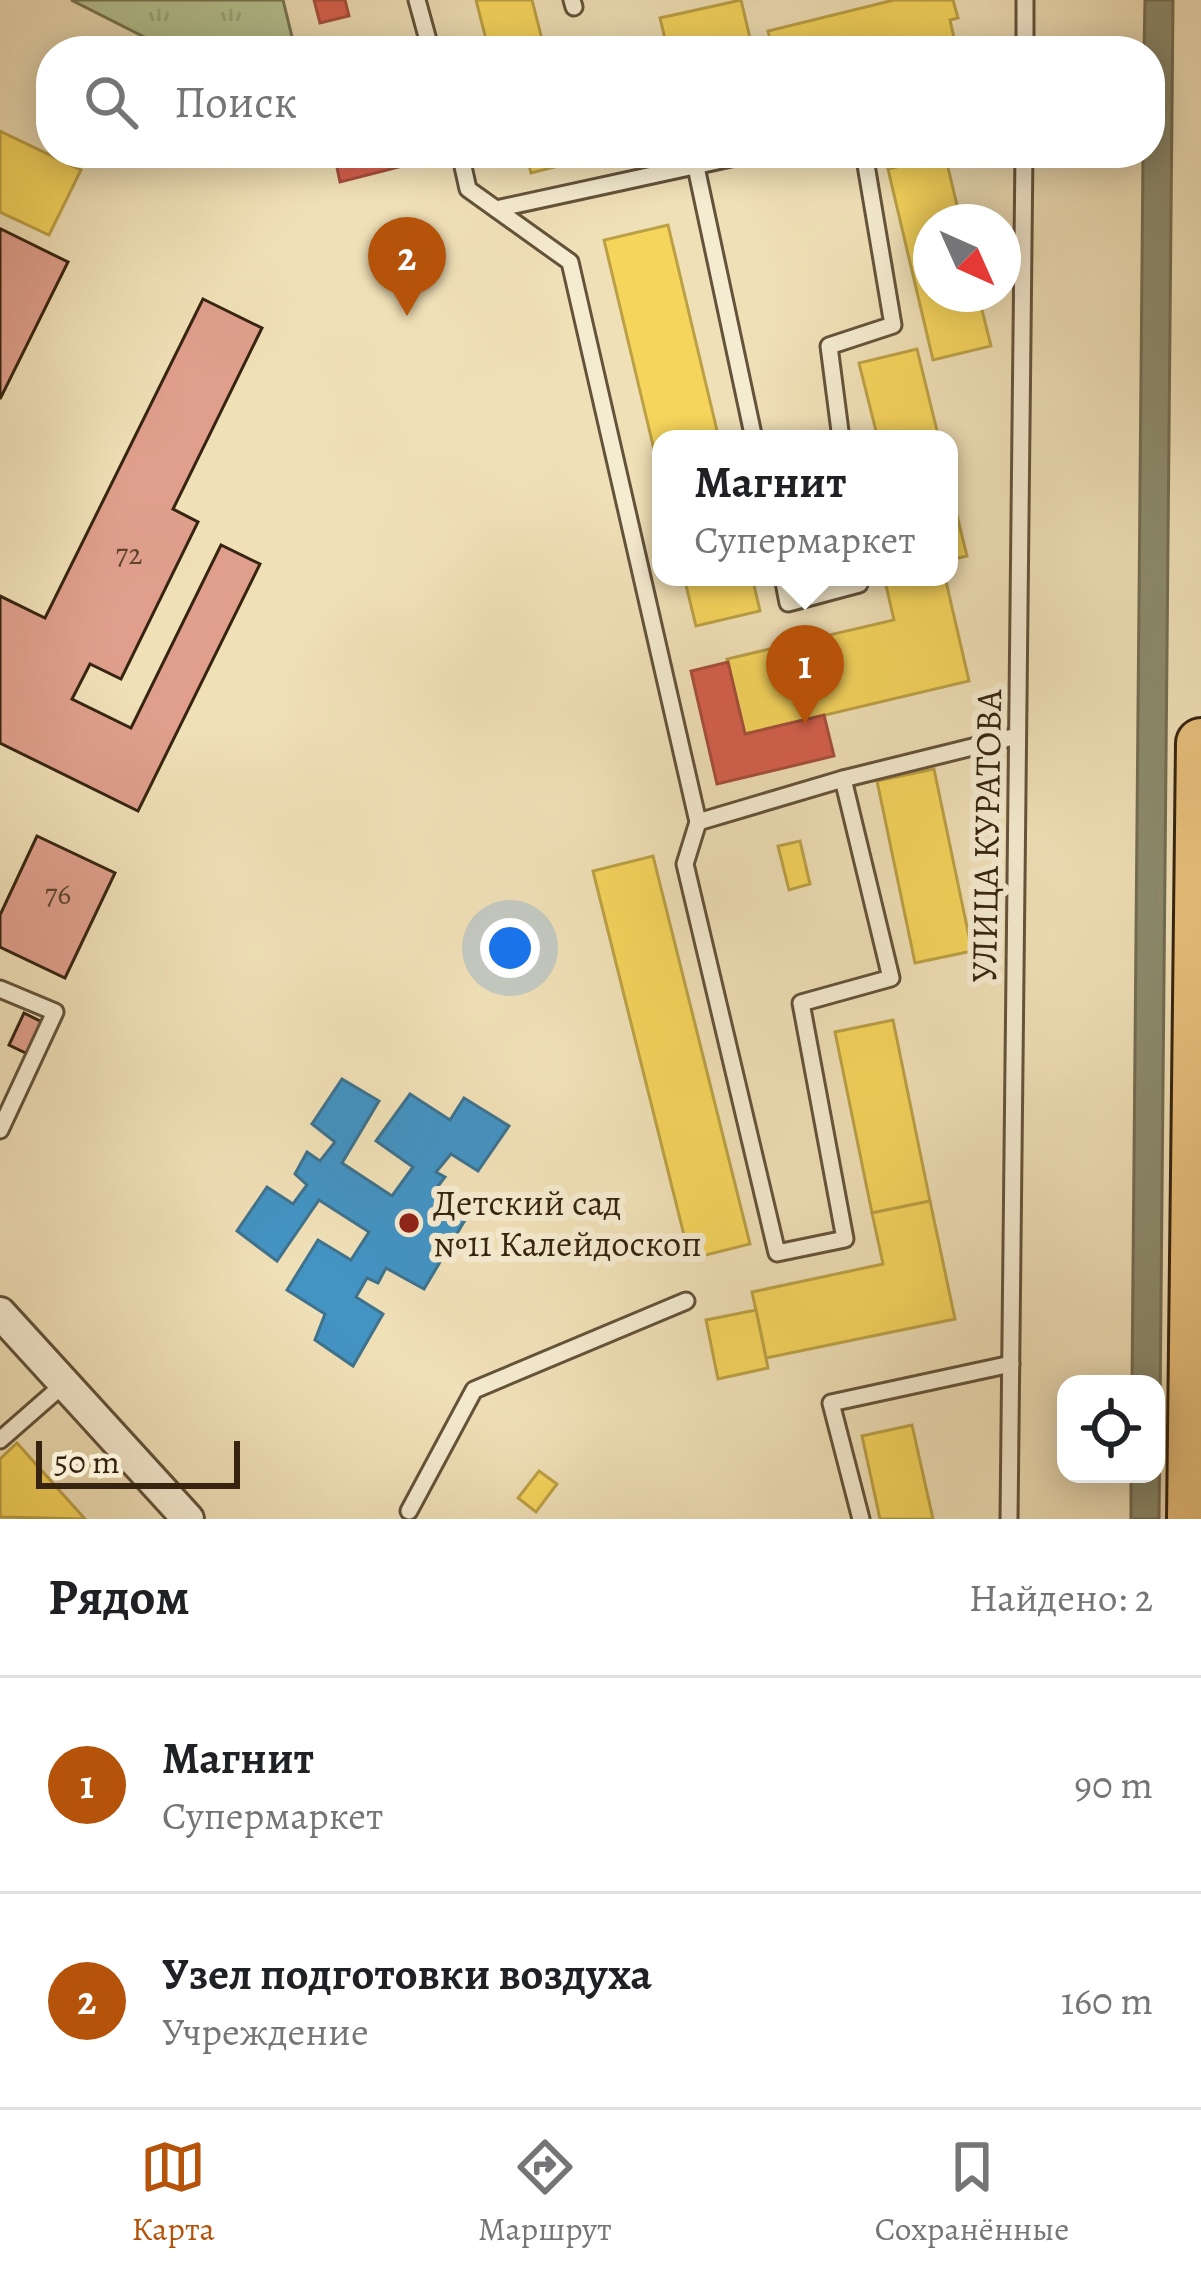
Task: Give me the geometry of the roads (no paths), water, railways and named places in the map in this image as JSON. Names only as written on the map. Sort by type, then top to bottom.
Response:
[{"type":"main road","points":[[1192,1519],[1201,743]]},
{"type":"street","points":[[0,1312],[188,1519]]},
{"type":"lane","points":[[417,0],[427,36]]},
{"type":"lane","points":[[1024,36],[1025,0]]},
{"type":"lane","points":[[463,168],[468,189],[570,262],[698,822],[685,864],[777,1253],[845,1239],[801,1003],[891,978],[843,779]]},
{"type":"lane","points":[[496,209],[691,168]]},
{"type":"lane","points":[[696,168],[752,430]]},
{"type":"lane","points":[[840,430],[829,346],[893,325],[867,168]]},
{"type":"lane","name":"УЛИЦА КУРАТОВА","points":[[1009,1519],[1024,168]]},
{"type":"lane","points":[[785,586],[788,603],[852,586]]},
{"type":"lane","points":[[698,822],[843,779],[1017,736]]},
{"type":"lane","points":[[0,989],[55,1012],[0,1130]]},
{"type":"lane","points":[[411,1516],[474,1390],[686,1301]]},
{"type":"lane","points":[[861,1519],[831,1403],[1011,1364]]},
{"type":"lane","points":[[0,1440],[64,1384]]},
{"type":"place","name":"Узел подготовки воздуха","points":[[407,316]]},
{"type":"place","name":"Магнит","points":[[805,724]]},
{"type":"place","name":"Детский сад №11 Калейдоскоп","points":[[409,1223]]}]
